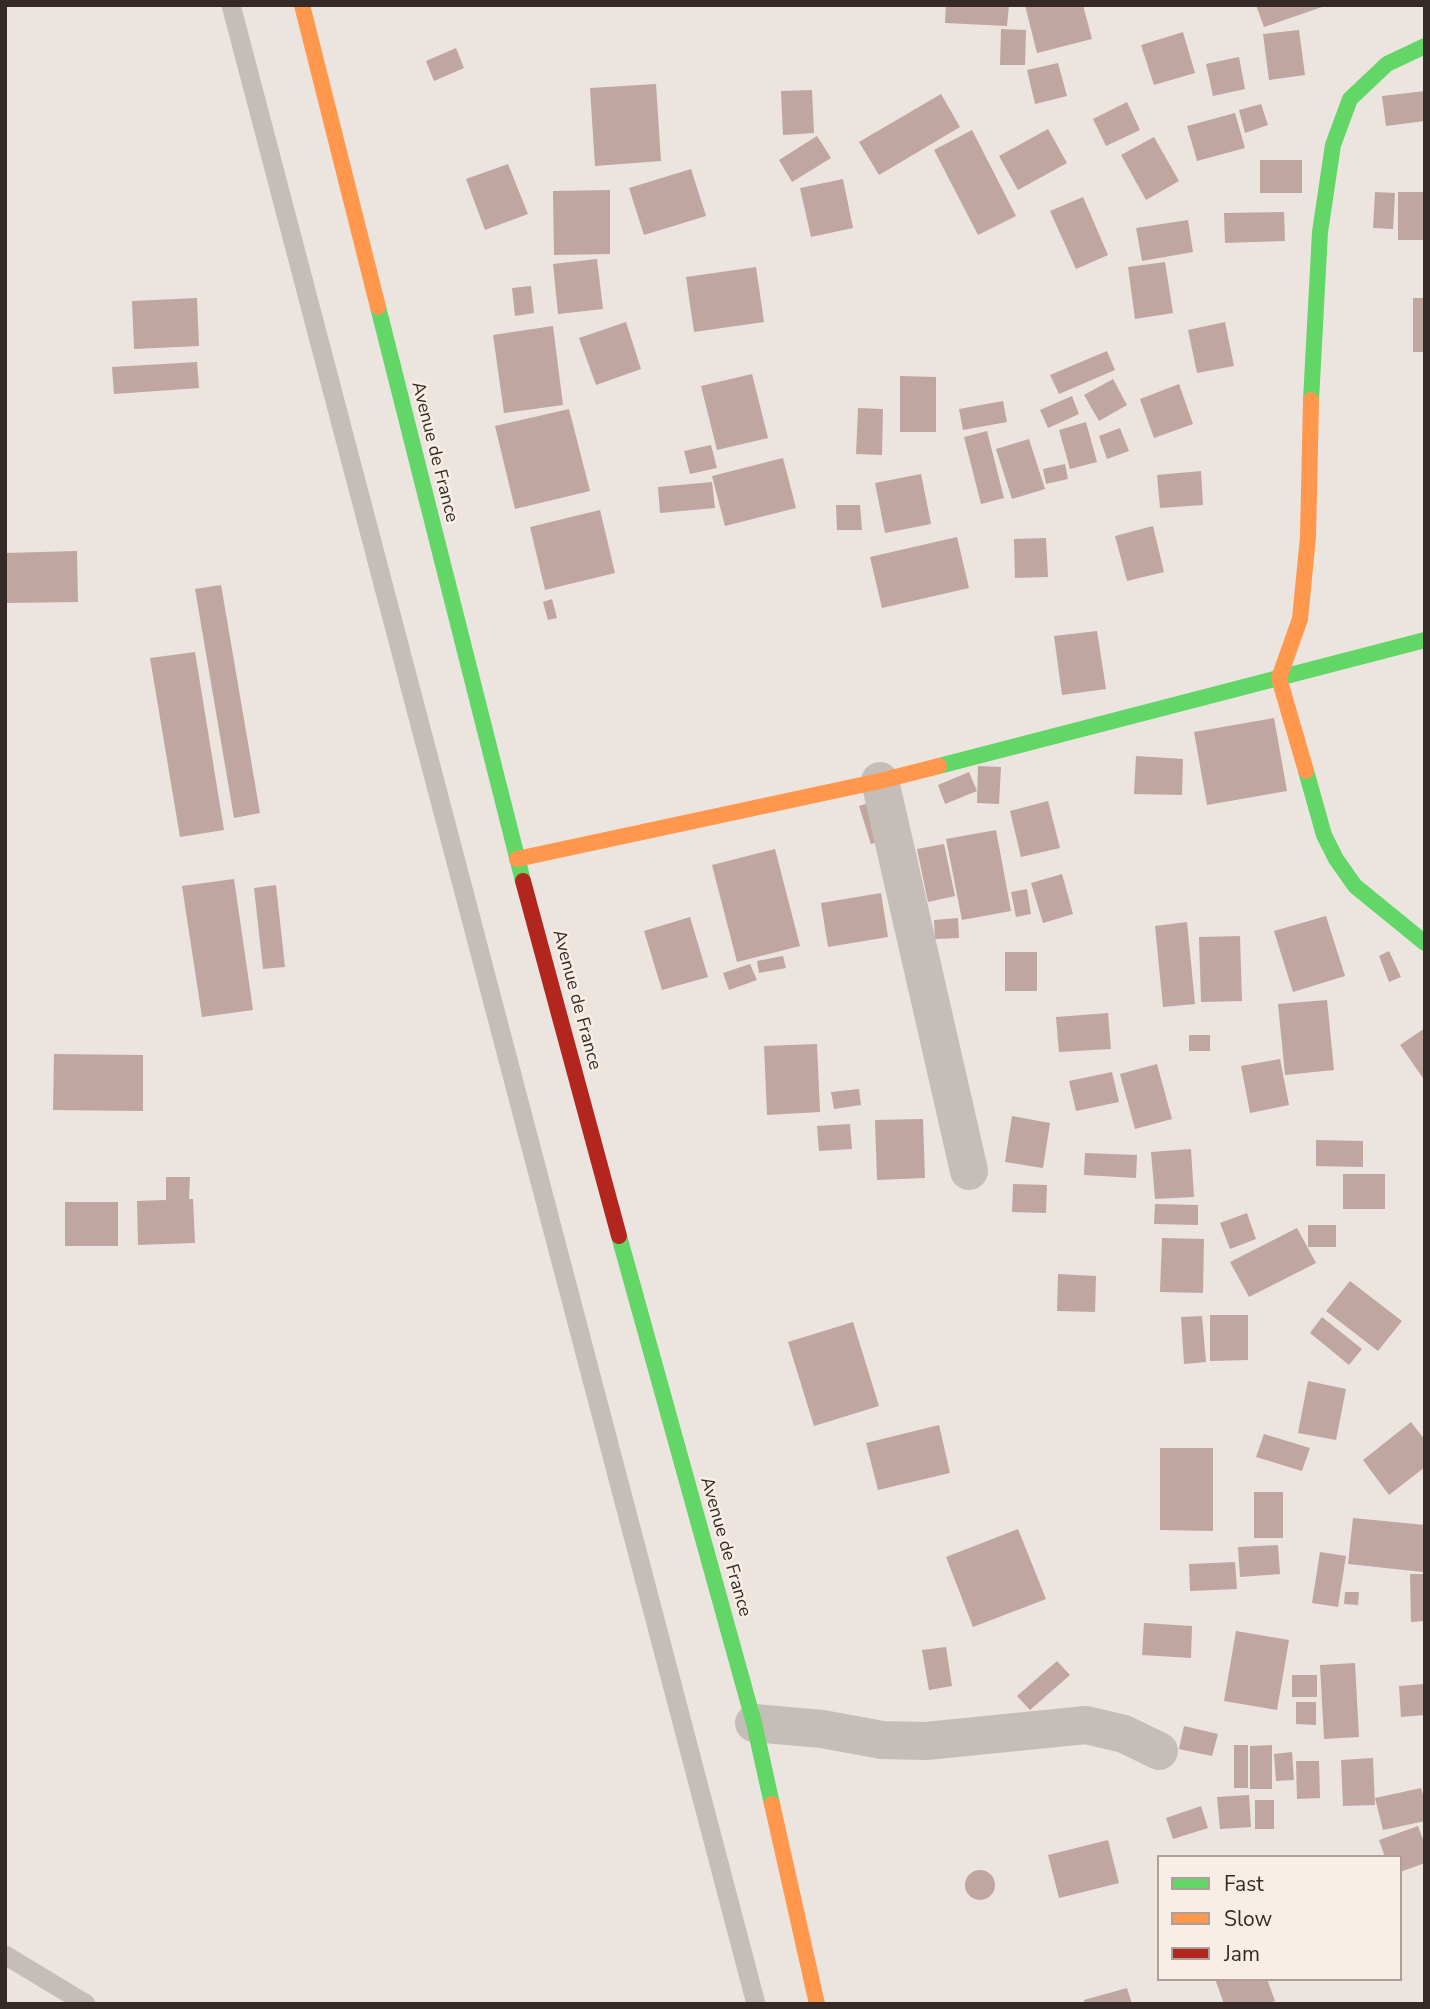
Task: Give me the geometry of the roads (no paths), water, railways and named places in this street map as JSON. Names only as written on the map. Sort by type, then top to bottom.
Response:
[{"type":"street","name":"Avenue de France","points":[[302,5],[517,859],[754,1723],[817,2004]]},
{"type":"street","points":[[1425,46],[1387,64],[1350,99],[1333,145],[1320,232],[1312,349],[1308,537],[1300,619],[1279,678],[1324,835],[1336,859],[1355,886],[1425,943]]},
{"type":"street","points":[[517,859],[880,781],[1425,640]]},
{"type":"street","points":[[880,781],[969,1171]]},
{"type":"street","points":[[754,1723],[822,1729],[882,1740],[915,1741],[1086,1725],[1124,1734],[1159,1751]]},
{"type":"lane","points":[[231,5],[756,2004]]},
{"type":"lane","points":[[5,1955],[86,2004]]}]
